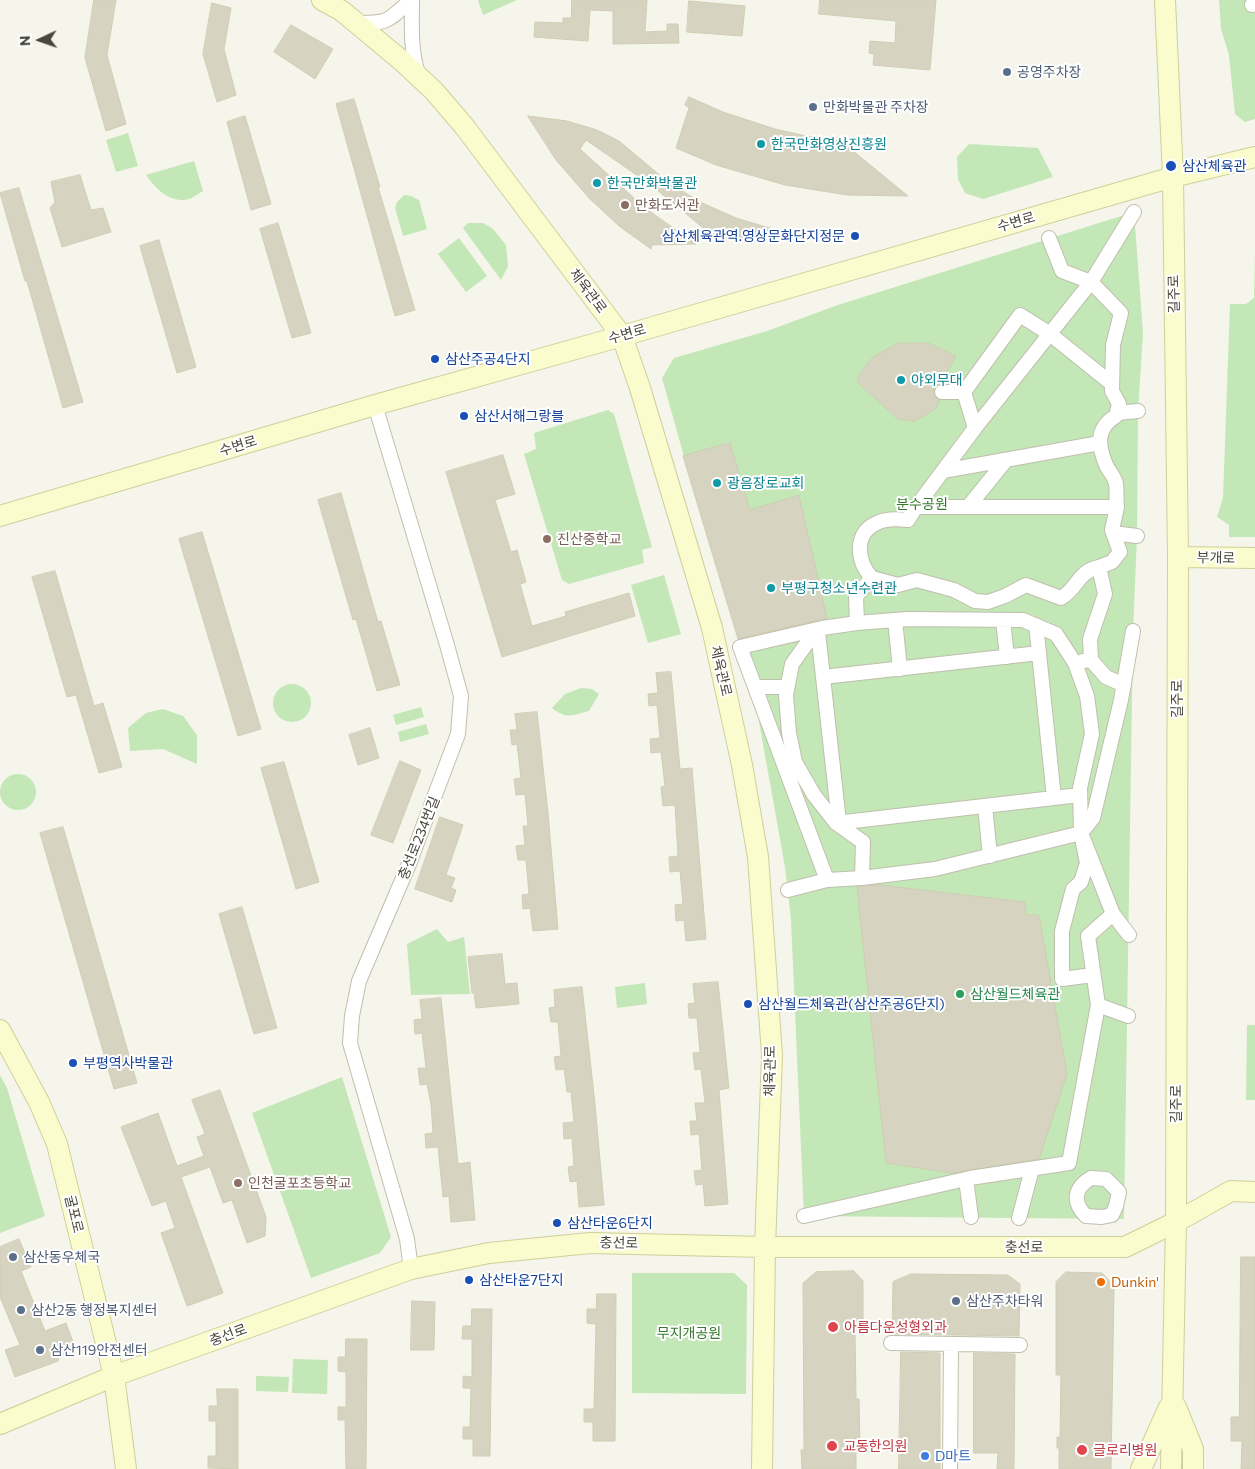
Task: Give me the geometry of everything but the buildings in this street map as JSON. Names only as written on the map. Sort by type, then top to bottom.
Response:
[{"type":"street","name":"체육관로","points":[[322,0],[342,11],[354,23],[402,61],[434,91],[464,126],[622,336],[640,388],[712,628],[742,765],[758,857],[772,1054],[765,1247],[762,1469]]},
{"type":"street","points":[[354,23],[380,23],[389,20],[411,0]]},
{"type":"street","points":[[411,0],[415,64],[421,79]]},
{"type":"street","name":"길주로","points":[[1165,0],[1173,177],[1178,557],[1176,1222],[1171,1469]]},
{"type":"street","name":"수변로","points":[[0,516],[375,405],[622,336],[1173,177],[1255,157]]},
{"type":"street","points":[[1049,238],[1062,271],[1091,282],[1121,313],[1113,345],[1112,384],[1112,391],[1119,404],[1116,416],[1106,422],[1100,434],[1100,448],[1106,465],[1116,482],[1117,507],[1112,530],[1120,552],[1112,562],[1089,569],[1080,577],[1070,592],[1061,598],[1026,585],[988,602],[975,601],[954,590],[917,580],[898,584],[872,578],[861,562],[859,547],[866,531],[878,522],[895,519],[908,520],[975,428],[1091,282],[1134,212]]},
{"type":"street","points":[[964,392],[1020,315],[1050,334],[1112,384]]},
{"type":"street","points":[[942,392],[964,392]]},
{"type":"street","points":[[964,392],[975,428]]},
{"type":"street","name":"충선로234번길","points":[[375,405],[461,696],[458,734],[409,864],[359,981],[352,1016],[350,1043],[407,1239],[411,1269]]},
{"type":"street","points":[[1117,413],[1138,411]]},
{"type":"street","points":[[943,471],[1100,443]]},
{"type":"street","points":[[968,507],[1006,460]]},
{"type":"street","points":[[916,507],[1117,507]]},
{"type":"street","points":[[1113,533],[1137,536]]},
{"type":"street","name":"부개로","points":[[1178,557],[1255,558]]},
{"type":"street","points":[[1099,567],[1105,594],[1090,639],[1091,660],[1106,677],[1124,686]]},
{"type":"street","points":[[857,623],[856,596],[872,578]]},
{"type":"street","points":[[895,620],[900,669]]},
{"type":"street","points":[[827,880],[740,647],[857,623],[895,620],[1024,620],[1056,634],[1075,663],[1087,696],[1092,734],[1080,788],[1080,833],[1087,863],[1081,882],[1073,889],[1062,931],[1062,979],[1094,975]]},
{"type":"street","points":[[1004,620],[1007,657]]},
{"type":"street","points":[[1036,625],[1054,798]]},
{"type":"street","points":[[820,630],[837,822]]},
{"type":"street","points":[[820,630],[807,643],[792,664],[786,695],[789,733],[796,762],[814,795],[837,822],[863,842],[862,878]]},
{"type":"street","points":[[788,890],[827,880],[862,878],[935,869],[1080,833],[1093,818],[1124,686],[1133,631]]},
{"type":"street","points":[[823,677],[1039,653]]},
{"type":"street","points":[[1075,663],[1091,660]]},
{"type":"street","points":[[756,687],[788,687]]},
{"type":"street","points":[[837,822],[1080,794]]},
{"type":"street","points":[[985,806],[990,856]]},
{"type":"street","points":[[1080,833],[1113,914],[1129,935]]},
{"type":"street","points":[[1081,1184],[1069,1163],[1098,1005],[1088,936],[1113,914]]},
{"type":"street","points":[[1098,1005],[1128,1016]]},
{"type":"street","name":"굴포로","points":[[0,1030],[39,1102],[57,1144],[114,1376],[126,1469]]},
{"type":"street","points":[[804,1216],[857,1210],[966,1179],[1069,1163]]},
{"type":"street","points":[[1019,1218],[1032,1169]]},
{"type":"street","points":[[966,1179],[971,1217]]},
{"type":"street","name":"충선로","points":[[0,1424],[114,1376],[411,1269],[489,1254],[590,1243],[765,1247],[1125,1246],[1176,1222],[1231,1191],[1255,1192]]},
{"type":"street","points":[[891,1343],[1020,1345]]},
{"type":"street","points":[[950,1469],[951,1344]]},
{"type":"street","name":"길주로","points":[[1141,1469],[1172,1399]]},
{"type":"street","name":"길주로","points":[[1172,1399],[1193,1449],[1193,1469]]},
{"type":"green space","points":[[478,0],[517,0],[483,15]]},
{"type":"green space","points":[[1219,0],[1255,0],[1255,119],[1245,122],[1235,114],[1229,55],[1221,29]]},
{"type":"green space","points":[[128,133],[138,166],[116,172],[106,140]]},
{"type":"green space","points":[[969,144],[1038,148],[1053,177],[983,199],[965,193],[958,179],[957,157]]},
{"type":"green space","points":[[194,161],[203,191],[189,199],[182,200],[169,197],[159,190],[146,175]]},
{"type":"green space","points":[[404,195],[419,200],[427,229],[403,236],[395,208],[397,202]]},
{"type":"green space","name":"분수공원","points":[[1134,212],[1143,333],[1138,411],[1137,536],[1133,631],[1124,1219],[804,1216],[791,920],[785,867],[751,677],[703,524],[662,378],[674,358],[767,331],[838,305]]},
{"type":"green space","points":[[468,223],[483,223],[493,229],[506,245],[508,266],[501,280],[463,228]]},
{"type":"green space","points":[[459,238],[487,276],[466,292],[438,254]]},
{"type":"green space","points":[[1255,251],[1255,537],[1229,537],[1229,525],[1217,517],[1223,498],[1230,304],[1246,304],[1254,298]]},
{"type":"green space","points":[[608,410],[614,414],[652,547],[642,550],[644,563],[569,584],[562,580],[524,454],[536,449],[534,433]]},
{"type":"green space","points":[[664,575],[681,634],[648,643],[631,585]]},
{"type":"green space","points":[[292,684],[305,690],[311,703],[305,716],[292,722],[279,716],[273,703],[279,690]]},
{"type":"green space","points":[[581,688],[592,689],[599,694],[589,711],[566,715],[552,708],[565,694]]},
{"type":"green space","points":[[421,707],[424,717],[396,725],[393,715]]},
{"type":"green space","points":[[163,709],[183,716],[197,735],[197,764],[163,749],[130,751],[128,728],[146,713]]},
{"type":"green space","points":[[426,724],[429,734],[400,742],[398,732]]},
{"type":"green space","points":[[18,774],[31,779],[36,792],[31,805],[18,810],[5,805],[0,792],[5,779]]},
{"type":"green space","points":[[437,929],[448,942],[464,937],[470,994],[411,995],[407,944]]},
{"type":"green space","points":[[645,983],[647,1004],[617,1008],[615,987]]},
{"type":"green space","points":[[1247,1025],[1255,1025],[1255,1100],[1246,1100]]},
{"type":"green space","points":[[0,1075],[7,1088],[45,1216],[0,1233]]},
{"type":"green space","points":[[342,1077],[391,1237],[380,1253],[311,1278],[252,1113]]},
{"type":"green space","name":"무지개공원","points":[[632,1273],[734,1273],[747,1285],[746,1394],[632,1393]]},
{"type":"green space","points":[[293,1359],[328,1360],[327,1394],[292,1393]]},
{"type":"green space","points":[[256,1376],[289,1377],[288,1392],[256,1391]]},
{"type":"place","name":"공영주차장","points":[[1007,72]]},
{"type":"place","name":"만화박물관 주차장","points":[[813,107]]},
{"type":"place","name":"한국만화영상진흥원","points":[[761,144]]},
{"type":"place","name":"삼산체육관","points":[[1171,166]]},
{"type":"place","name":"한국만화박물관","points":[[597,183]]},
{"type":"place","name":"만화도서관","points":[[625,205]]},
{"type":"place","name":"삼산체육관역.영상문화단지정문","points":[[855,236]]},
{"type":"place","name":"삼산주공4단지","points":[[435,359]]},
{"type":"place","name":"야외무대","points":[[901,380]]},
{"type":"place","name":"삼산서해그랑블","points":[[464,416]]},
{"type":"place","name":"광음장로교회","points":[[717,483]]},
{"type":"place","name":"진산중학교","points":[[547,539]]},
{"type":"place","name":"부평구청소년수련관","points":[[771,588]]},
{"type":"place","name":"삼산월드체육관","points":[[960,994]]},
{"type":"place","name":"삼산월드체육관(삼산주공6단지)","points":[[748,1004]]},
{"type":"place","name":"부평역사박물관","points":[[73,1063]]},
{"type":"place","name":"인천굴포초등학교","points":[[238,1183]]},
{"type":"place","name":"삼산타운6단지","points":[[557,1223]]},
{"type":"place","name":"삼산동우체국","points":[[13,1257]]},
{"type":"place","name":"삼산타운7단지","points":[[469,1280]]},
{"type":"place","name":"Dunkin'","points":[[1101,1282]]},
{"type":"place","name":"삼산주차타워","points":[[956,1301]]},
{"type":"place","name":"삼산2동 행정복지센터","points":[[21,1310]]},
{"type":"place","name":"아름다운성형외과","points":[[833,1327]]},
{"type":"place","name":"삼산119안전센터","points":[[40,1350]]},
{"type":"place","name":"교동한의원","points":[[832,1446]]},
{"type":"place","name":"글로리병원","points":[[1082,1450]]},
{"type":"place","name":"D마트","points":[[925,1456]]}]
